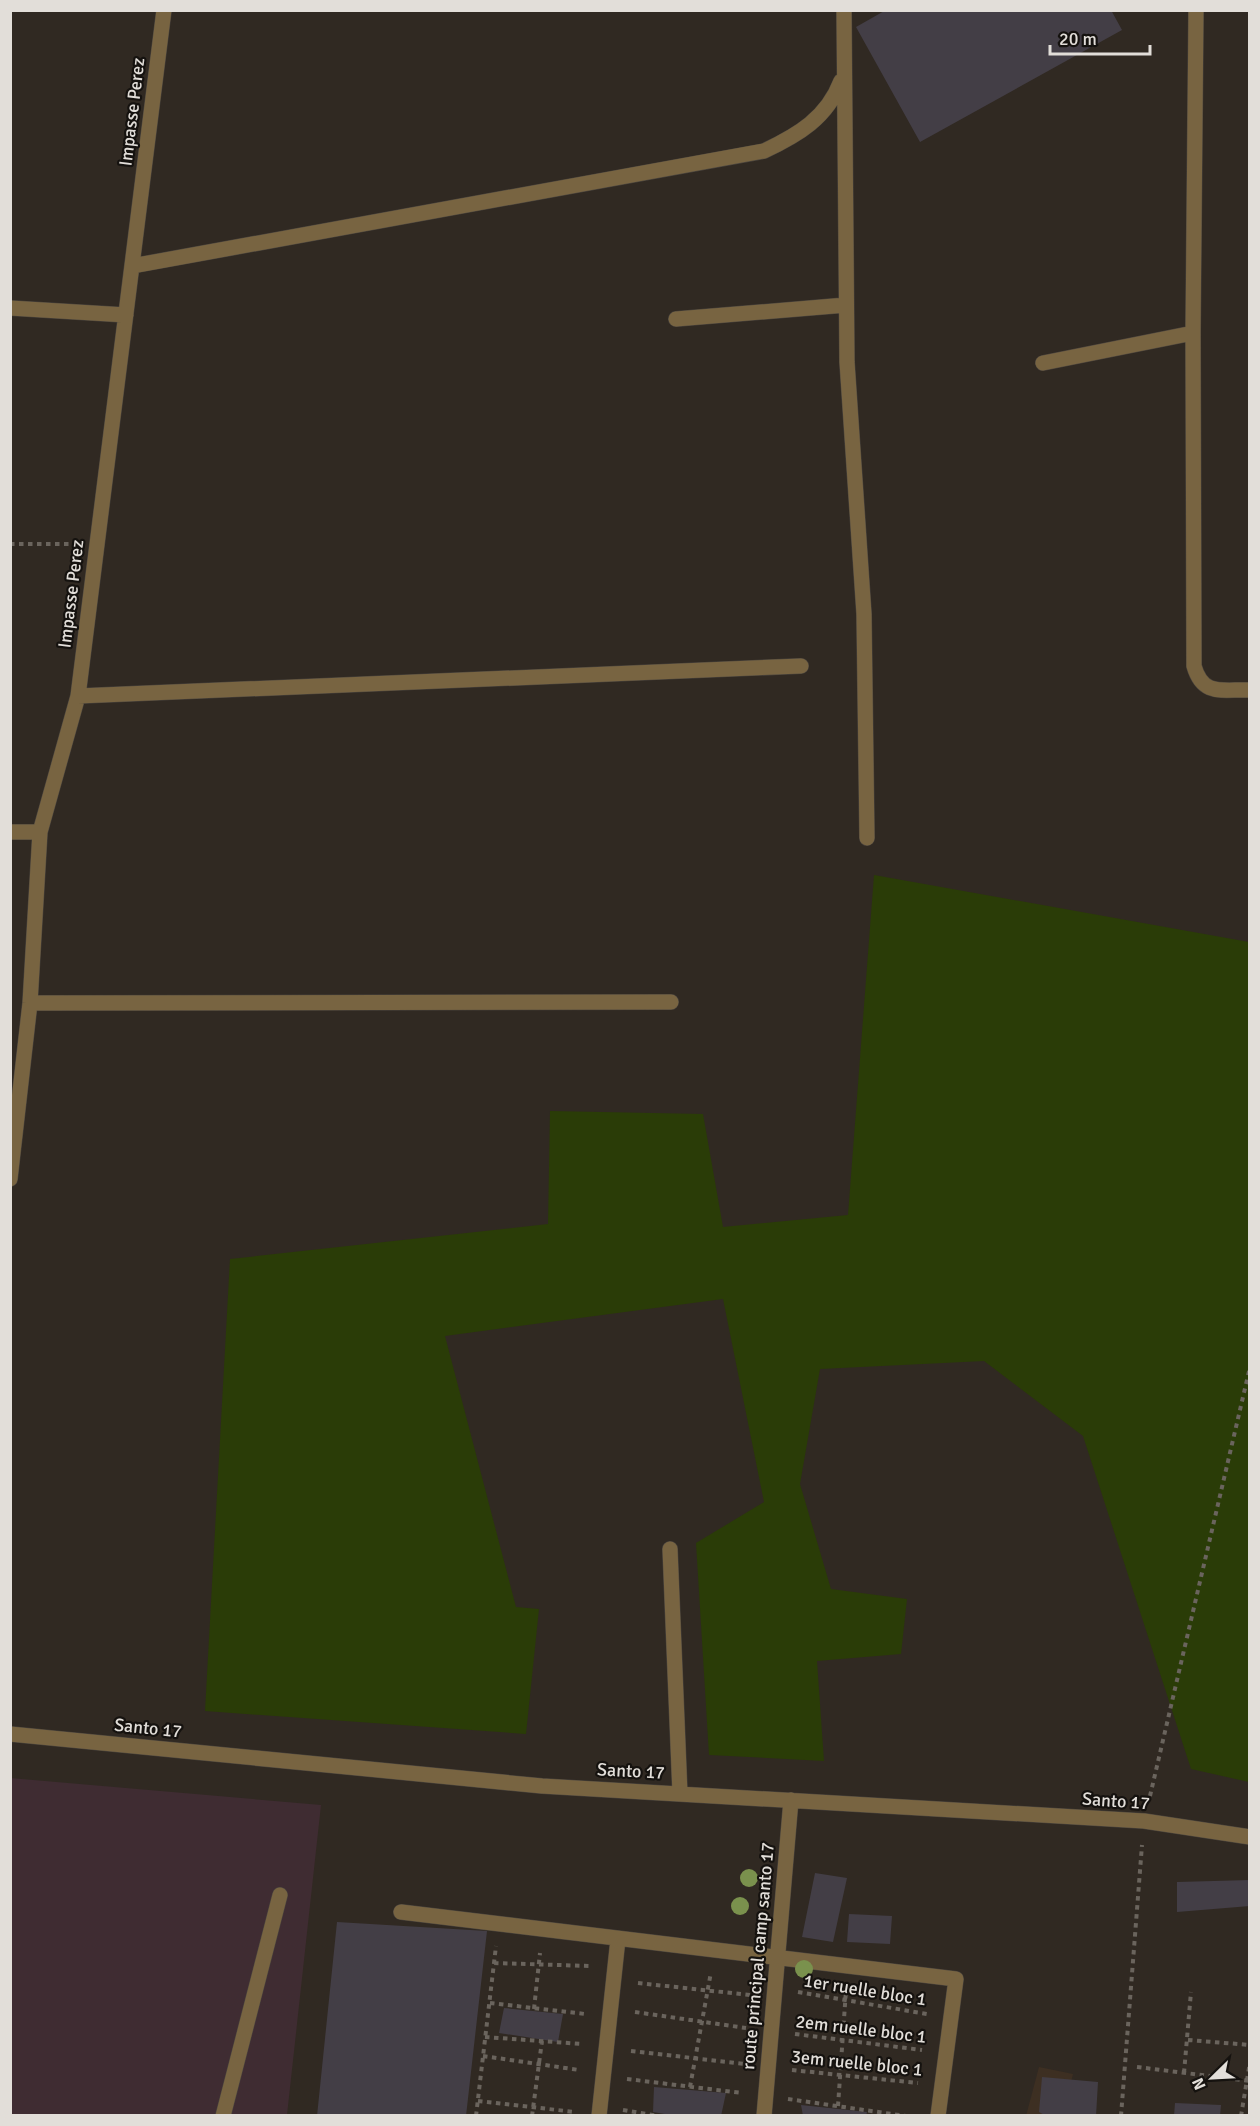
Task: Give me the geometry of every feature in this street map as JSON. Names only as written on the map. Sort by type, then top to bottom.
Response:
[{"type":"street","name":"Impasse Perez","points":[[10,1179],[30,1004],[40,832],[78,696],[164,10]]},
{"type":"street","points":[[844,10],[847,362],[864,614],[867,838]]},
{"type":"street","points":[[1196,10],[1192,333],[1194,666],[1203,686],[1213,689],[1250,690]]},
{"type":"street","points":[[132,266],[764,151],[795,136],[819,117],[836,96],[844,72]]},
{"type":"street","points":[[676,319],[846,305]]},
{"type":"street","points":[[10,308],[126,315]]},
{"type":"street","points":[[1043,363],[1192,333]]},
{"type":"street","points":[[78,696],[801,666]]},
{"type":"street","points":[[10,832],[40,832]]},
{"type":"street","points":[[30,1004],[670,1002]]},
{"type":"street","points":[[670,1549],[680,1794]]},
{"type":"street","name":"Santo 17","points":[[10,1734],[542,1786],[1144,1821],[1250,1837]]},
{"type":"street","name":"route principal camp santo 17","points":[[764,2115],[792,1800]]},
{"type":"street","points":[[223,2115],[280,1895]]},
{"type":"street","points":[[401,1912],[956,1979],[938,2115]]},
{"type":"street","points":[[599,2112],[618,1938]]},
{"type":"path","points":[[10,544],[97,544]]},
{"type":"path","points":[[1121,2115],[1144,1821],[1250,1367]]},
{"type":"path","points":[[476,2115],[499,1924]]},
{"type":"path","points":[[534,2009],[540,1929]]},
{"type":"path","points":[[690,2087],[715,1950]]},
{"type":"path","name":"1er ruelle bloc 1","points":[[494,1963],[539,1964],[614,1973],[707,1990],[775,1993],[846,2000],[951,2018]]},
{"type":"path","points":[[838,2106],[848,1966]]},
{"type":"path","points":[[1184,2073],[1191,1992]]},
{"type":"path","name":"2em ruelle bloc 1","points":[[490,2003],[534,2009],[702,2021],[946,2053]]},
{"type":"path","name":"3em ruelle bloc 1","points":[[485,2037],[606,2047],[942,2086]]},
{"type":"path","points":[[1188,2040],[1250,2045]]},
{"type":"path","points":[[532,2115],[542,2041]]},
{"type":"path","points":[[483,2056],[603,2075],[906,2115]]},
{"type":"path","points":[[1241,2115],[1250,2062]]},
{"type":"path","points":[[1137,2067],[1248,2081]]},
{"type":"path","points":[[478,2101],[534,2108],[657,2115]]},
{"type":"shaded area","points":[[10,1778],[321,1805],[287,2115],[11,2115]]},
{"type":"shaded area","points":[[1039,2067],[1073,2074],[1063,2115],[1026,2116]]},
{"type":"green space","points":[[874,875],[1249,942],[1249,1782],[1191,1769],[1083,1436],[984,1361],[820,1369],[800,1484],[831,1589],[907,1599],[901,1654],[817,1661],[824,1761],[709,1755],[696,1543],[764,1502],[723,1299],[445,1336],[516,1607],[539,1609],[526,1734],[205,1711],[230,1259],[548,1224],[550,1111],[703,1114],[723,1227],[848,1215]]},
{"type":"building","points":[[886,10],[1111,10],[1122,30],[920,142],[856,27]]},
{"type":"building","points":[[815,1873],[847,1878],[833,1942],[802,1937]]},
{"type":"building","points":[[1250,1880],[1250,1906],[1177,1912],[1177,1882]]},
{"type":"building","points":[[849,1914],[892,1916],[890,1944],[847,1942]]},
{"type":"building","points":[[337,1922],[487,1931],[466,2116],[317,2116]]},
{"type":"building","points":[[504,2008],[563,2014],[558,2042],[499,2033]]},
{"type":"building","points":[[1042,2077],[1098,2082],[1096,2116],[1046,2116],[1039,2112]]},
{"type":"building","points":[[654,2087],[726,2093],[721,2116],[676,2116],[653,2112]]},
{"type":"building","points":[[1175,2103],[1221,2105],[1220,2116],[1174,2116]]},
{"type":"building","points":[[801,2105],[867,2112],[866,2116],[803,2116]]}]
